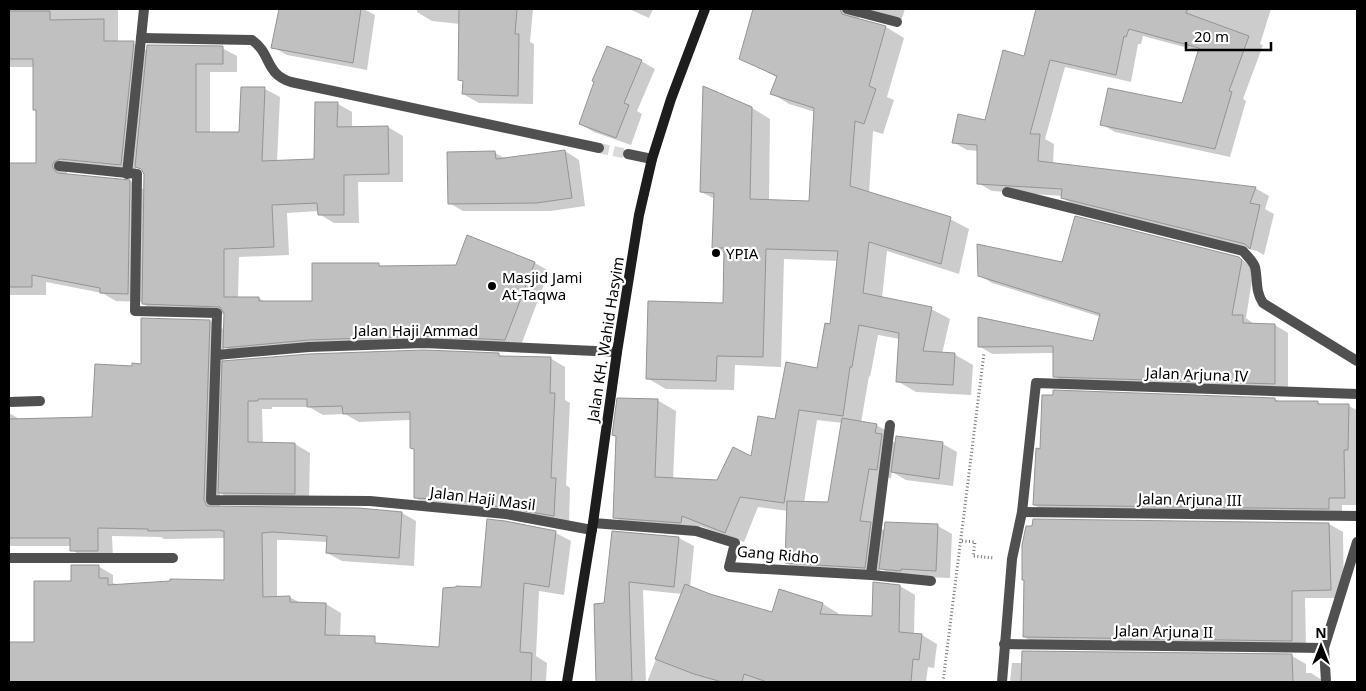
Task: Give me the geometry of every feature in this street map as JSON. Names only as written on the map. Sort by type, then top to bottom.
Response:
[{"type":"street","points":[[127,174],[144,9]]},
{"type":"street","name":"Jalan KH. Wahid Hasyim","points":[[567,682],[593,526],[617,352],[639,215],[652,159],[671,98],[705,9]]},
{"type":"street","points":[[847,9],[897,22]]},
{"type":"street","points":[[141,38],[252,40],[258,45],[276,76],[290,82],[599,148]]},
{"type":"street","points":[[628,154],[652,159]]},
{"type":"street","points":[[59,166],[137,174],[135,311],[217,313],[216,355]]},
{"type":"street","points":[[1007,192],[1242,251],[1252,261],[1255,268],[1258,295],[1263,303],[1357,361]]},
{"type":"street","name":"Jalan Haji Ammad","points":[[216,355],[309,347],[424,343],[617,352]]},
{"type":"street","name":"Jalan Haji Masil","points":[[216,355],[211,500],[370,501],[506,514],[593,526]]},
{"type":"street","name":"Jalan Arjuna IV","points":[[1022,512],[1036,383],[1357,394]]},
{"type":"street","points":[[9,402],[40,401]]},
{"type":"street","points":[[871,575],[890,425]]},
{"type":"street","points":[[1002,682],[1012,559],[1022,512]]},
{"type":"street","name":"Jalan Arjuna III","points":[[1022,512],[1357,516]]},
{"type":"street","name":"Gang Ridho","points":[[593,526],[696,531],[735,543],[729,567],[871,575],[931,581]]},
{"type":"street","points":[[1326,682],[1324,648],[1357,542]]},
{"type":"street","points":[[9,558],[173,558]]},
{"type":"street","name":"Jalan Arjuna II","points":[[1004,644],[1324,648]]},
{"type":"path","points":[[943,682],[984,353]]},
{"type":"path","points":[[962,541],[975,542],[973,556]]},
{"type":"building","points":[[279,9],[361,9],[353,63],[271,48]]},
{"type":"building","points":[[459,9],[517,9],[515,34],[519,34],[518,96],[462,94],[463,81],[458,80]]},
{"type":"building","points":[[753,9],[840,9],[842,14],[886,26],[869,86],[876,89],[864,124],[855,121],[850,186],[951,217],[941,264],[869,242],[863,293],[932,307],[923,351],[955,353],[953,385],[896,382],[899,333],[859,325],[852,367],[850,367],[843,416],[799,410],[784,503],[740,497],[725,533],[682,516],[681,523],[613,518],[616,436],[612,435],[617,398],[658,399],[655,477],[717,480],[733,447],[751,456],[758,416],[775,419],[786,362],[817,368],[825,323],[830,324],[838,251],[766,249],[763,357],[717,356],[716,381],[646,379],[648,301],[723,303],[724,248],[712,248],[714,193],[700,192],[703,86],[752,107],[750,199],[809,201],[814,108],[770,94],[777,76],[739,59]]},
{"type":"building","points":[[1036,9],[1188,9],[1186,13],[1249,36],[1229,91],[1232,92],[1215,149],[1100,125],[1108,88],[1182,103],[1199,48],[1129,29],[1126,37],[1124,36],[1116,75],[1050,60],[1030,134],[1040,134],[1038,161],[1256,187],[1250,203],[1260,205],[1250,249],[1245,244],[1061,198],[1062,189],[977,184],[977,145],[952,143],[958,114],[985,120],[1003,50],[1024,56]]},
{"type":"building","points":[[9,11],[50,11],[50,20],[104,19],[104,41],[134,41],[121,165],[60,159],[54,162],[52,166],[58,173],[130,180],[128,294],[100,293],[100,288],[32,275],[32,287],[9,287],[9,163],[36,163],[36,110],[33,110],[33,59],[9,59]]},
{"type":"building","points":[[147,45],[223,46],[223,64],[196,64],[196,132],[239,132],[241,87],[265,87],[262,161],[314,159],[315,102],[338,102],[337,127],[388,126],[389,174],[344,175],[344,215],[318,215],[317,203],[272,205],[274,247],[224,249],[224,297],[259,297],[259,301],[312,301],[312,263],[379,263],[379,266],[456,265],[467,235],[535,262],[505,340],[424,336],[309,340],[223,348],[224,313],[220,307],[142,304],[144,174],[141,169],[135,167]]},
{"type":"building","points":[[607,46],[642,60],[624,103],[629,105],[616,138],[579,124],[594,82],[592,81]]},
{"type":"building","points":[[565,150],[572,198],[536,203],[448,204],[447,152],[495,151],[496,159]]},
{"type":"building","points":[[1075,216],[1239,257],[1242,260],[1232,315],[1243,315],[1243,323],[1275,324],[1275,384],[1053,377],[1053,346],[978,347],[978,317],[1093,341],[1100,314],[978,276],[977,244],[1062,262]]},
{"type":"building","points":[[141,318],[210,320],[204,500],[207,506],[359,508],[402,512],[399,558],[326,553],[327,536],[273,532],[262,533],[263,597],[290,596],[290,602],[326,603],[325,635],[375,636],[375,643],[439,647],[443,588],[456,586],[481,587],[487,519],[556,531],[549,587],[524,583],[520,652],[532,653],[531,682],[9,682],[9,642],[34,642],[34,581],[71,581],[71,565],[99,565],[99,578],[108,578],[108,585],[170,581],[170,579],[224,580],[224,531],[221,530],[148,531],[148,529],[98,528],[98,551],[70,551],[70,538],[9,538],[9,419],[92,417],[95,364],[132,366],[132,363],[141,364]]},
{"type":"building","points":[[424,350],[499,353],[499,356],[551,357],[550,393],[555,393],[551,478],[556,478],[554,516],[489,504],[414,498],[414,449],[410,448],[410,412],[343,414],[342,406],[307,407],[307,399],[258,399],[258,401],[248,401],[248,442],[295,443],[295,494],[218,493],[222,361],[309,354]]},
{"type":"building","points":[[1053,390],[1275,398],[1275,401],[1318,401],[1318,404],[1349,404],[1348,450],[1344,450],[1345,498],[1329,498],[1329,509],[1033,505],[1036,448],[1040,449],[1042,395],[1053,395]]},
{"type":"building","points":[[842,418],[877,424],[875,433],[882,434],[877,470],[869,469],[860,521],[871,522],[865,568],[785,563],[787,501],[828,502]]},
{"type":"building","points":[[896,436],[943,442],[939,479],[891,472]]},
{"type":"building","points":[[1033,519],[1329,523],[1331,590],[1292,591],[1292,641],[1023,637],[1024,580],[1022,580],[1022,545],[1026,526],[1032,526]]},
{"type":"building","points":[[885,522],[938,524],[936,571],[879,569]]},
{"type":"building","points":[[612,531],[679,537],[674,587],[629,582],[632,682],[596,682],[594,604],[604,603]]},
{"type":"building","points":[[873,582],[900,585],[899,632],[922,634],[919,660],[913,659],[911,682],[767,682],[744,674],[742,682],[722,682],[694,674],[655,659],[685,584],[710,594],[772,612],[779,589],[823,603],[820,614],[872,616]]},
{"type":"building","points":[[1022,651],[1292,654],[1293,682],[1021,682]]},
{"type":"tunnel","points":[[599,148],[628,154]]},
{"type":"place","name":"YPIA","points":[[716,253]]},
{"type":"place","name":"Masjid Jami At-Taqwa","points":[[492,286]]}]
